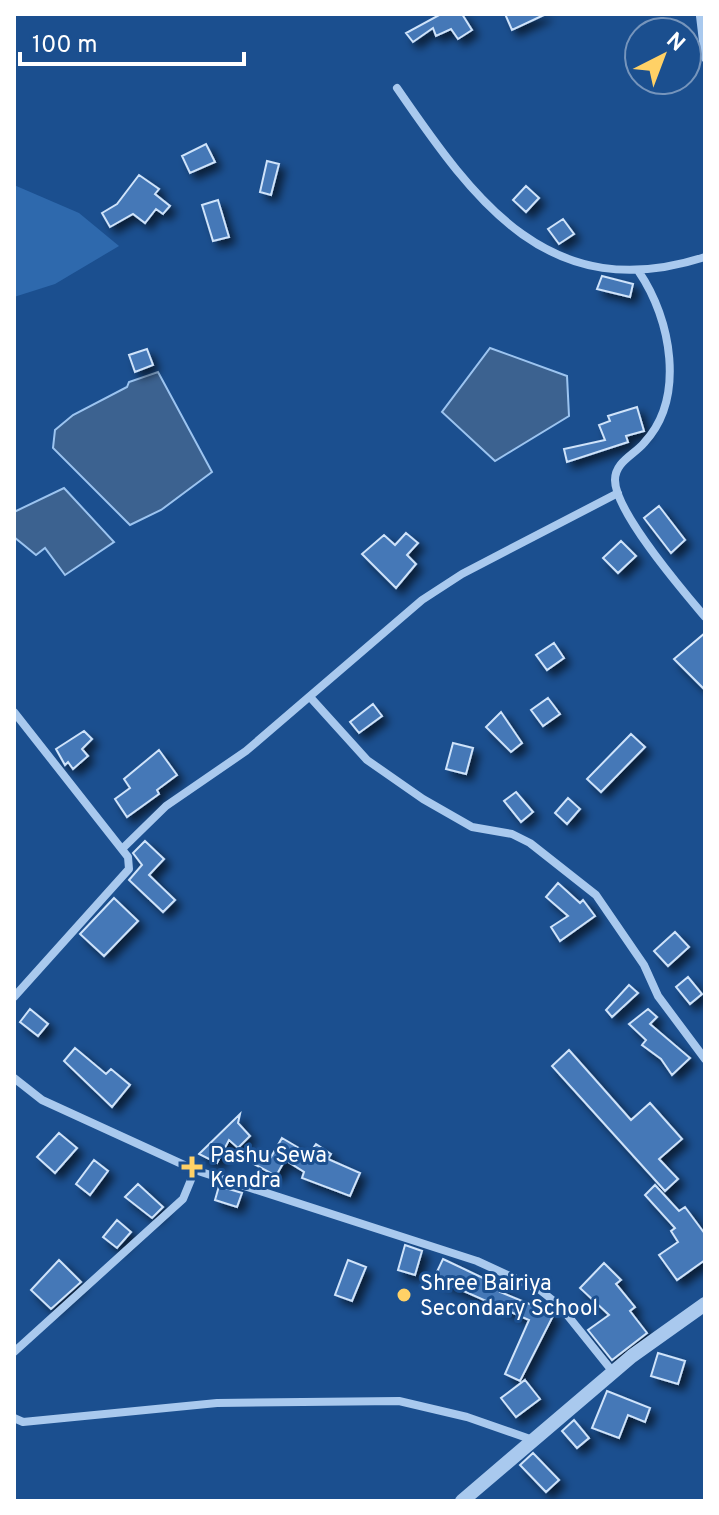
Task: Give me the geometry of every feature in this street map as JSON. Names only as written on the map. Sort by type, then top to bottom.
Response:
[{"type":"street","points":[[397,88],[462,176],[499,216],[524,236],[561,258],[605,270],[639,272],[705,257]]},
{"type":"street","points":[[639,272],[646,283],[669,351],[670,387],[654,429],[620,464],[614,475],[618,493],[641,535],[705,617]]},
{"type":"street","points":[[122,849],[166,806],[215,775],[422,600],[462,574],[618,493]]},
{"type":"street","points":[[310,697],[367,760],[423,799],[472,827],[512,834],[530,843],[596,895],[644,965],[658,996],[705,1059]]},
{"type":"street","points":[[14,712],[128,857],[129,869],[14,997]]},
{"type":"street","points":[[14,1078],[42,1100],[195,1170],[464,1257],[540,1290],[560,1306],[613,1372]]},
{"type":"street","points":[[14,1352],[183,1199],[195,1170]]},
{"type":"street","points":[[462,1501],[613,1372],[705,1304]]},
{"type":"street","points":[[14,1418],[23,1422],[217,1403],[399,1401],[467,1417],[533,1440]]},
{"type":"shaded area","points":[[14,185],[79,213],[119,246],[55,284],[14,297]]},
{"type":"shaded area","points":[[490,348],[567,376],[569,416],[495,461],[442,412]]},
{"type":"shaded area","points":[[158,372],[212,472],[161,510],[130,525],[53,448],[55,430],[73,415],[127,387],[129,382]]},
{"type":"shaded area","points":[[64,488],[114,542],[65,575],[45,548],[36,555],[14,537],[14,512]]},
{"type":"building","points":[[441,14],[462,14],[472,30],[458,39],[451,29],[436,36],[433,28],[413,42],[406,33]]},
{"type":"building","points":[[505,14],[546,14],[512,30]]},
{"type":"building","points":[[206,144],[215,162],[190,173],[182,156]]},
{"type":"building","points":[[267,161],[279,164],[271,195],[260,192]]},
{"type":"building","points":[[139,175],[159,189],[155,194],[170,206],[163,214],[156,209],[145,223],[133,214],[110,227],[102,213],[117,204]]},
{"type":"building","points":[[526,186],[539,198],[526,212],[513,200]]},
{"type":"building","points":[[218,200],[229,237],[213,241],[202,205]]},
{"type":"building","points":[[563,219],[574,234],[559,244],[548,229]]},
{"type":"building","points":[[602,276],[633,284],[630,297],[597,289]]},
{"type":"building","points":[[147,349],[153,365],[135,372],[129,355]]},
{"type":"building","points":[[637,407],[644,431],[626,436],[628,442],[567,462],[564,449],[605,440],[599,425],[610,421],[608,416]]},
{"type":"building","points":[[659,506],[685,540],[671,553],[644,518]]},
{"type":"building","points":[[406,533],[418,543],[407,555],[416,564],[396,588],[362,554],[384,535],[395,545]]},
{"type":"building","points":[[621,541],[636,556],[618,573],[603,558]]},
{"type":"building","points":[[705,633],[705,690],[674,659]]},
{"type":"building","points":[[554,643],[564,658],[547,670],[536,655]]},
{"type":"building","points":[[548,698],[560,714],[543,726],[531,710]]},
{"type":"building","points":[[373,704],[382,716],[359,733],[350,722]]},
{"type":"building","points":[[501,712],[522,743],[511,752],[486,727]]},
{"type":"building","points":[[84,731],[92,739],[82,749],[88,756],[73,769],[68,762],[65,765],[56,749]]},
{"type":"building","points":[[631,734],[645,747],[601,792],[587,779]]},
{"type":"building","points":[[453,743],[473,748],[466,774],[446,769]]},
{"type":"building","points":[[159,750],[177,775],[157,790],[159,794],[127,817],[115,799],[130,788],[124,779]]},
{"type":"building","points":[[516,792],[533,812],[521,822],[504,801]]},
{"type":"building","points":[[568,798],[580,809],[567,824],[555,813]]},
{"type":"building","points":[[145,841],[164,859],[149,875],[175,900],[163,912],[129,880],[142,865],[133,853]]},
{"type":"building","points":[[558,883],[580,903],[583,900],[595,916],[560,941],[551,927],[568,916],[546,897]]},
{"type":"building","points":[[114,898],[138,921],[104,956],[80,934]]},
{"type":"building","points":[[675,932],[689,947],[668,966],[654,951]]},
{"type":"building","points":[[688,977],[702,994],[690,1004],[676,987]]},
{"type":"building","points":[[629,985],[638,993],[612,1017],[606,1010]]},
{"type":"building","points":[[30,1009],[48,1024],[38,1036],[20,1022]]},
{"type":"building","points":[[648,1009],[657,1017],[650,1024],[690,1058],[672,1075],[661,1059],[642,1045],[646,1040],[629,1024]]},
{"type":"building","points":[[75,1048],[106,1074],[111,1069],[130,1085],[112,1107],[64,1061]]},
{"type":"building","points":[[569,1050],[631,1120],[650,1103],[682,1139],[659,1159],[678,1179],[665,1191],[552,1066]]},
{"type":"building","points":[[240,1114],[238,1123],[250,1136],[238,1148],[229,1140],[217,1163],[199,1154]]},
{"type":"building","points":[[59,1133],[77,1148],[55,1173],[37,1157]]},
{"type":"building","points":[[282,1138],[309,1154],[316,1144],[331,1154],[328,1159],[360,1173],[350,1196],[302,1178],[304,1172],[285,1160],[276,1176],[254,1164],[261,1151],[271,1157]]},
{"type":"building","points":[[94,1160],[108,1171],[90,1195],[76,1184]]},
{"type":"building","points":[[138,1184],[163,1207],[152,1218],[125,1197]]},
{"type":"building","points":[[655,1185],[679,1211],[685,1207],[705,1234],[705,1260],[677,1280],[659,1255],[678,1242],[671,1231],[675,1228],[645,1195]]},
{"type":"building","points":[[219,1186],[242,1193],[237,1207],[215,1200]]},
{"type":"building","points":[[117,1220],[131,1232],[117,1248],[103,1237]]},
{"type":"building","points":[[405,1245],[422,1251],[415,1275],[398,1270]]},
{"type":"building","points":[[443,1259],[502,1287],[500,1292],[554,1314],[520,1381],[505,1374],[529,1320],[434,1278]]},
{"type":"building","points":[[59,1260],[81,1282],[51,1309],[31,1290]]},
{"type":"building","points":[[348,1260],[366,1267],[352,1301],[335,1295]]},
{"type":"building","points":[[604,1263],[621,1280],[616,1284],[635,1307],[630,1311],[647,1333],[612,1360],[588,1330],[609,1315],[580,1288]]},
{"type":"building","points":[[658,1353],[685,1361],[678,1384],[651,1376]]},
{"type":"building","points":[[525,1380],[540,1399],[516,1417],[501,1398]]},
{"type":"building","points":[[607,1391],[650,1408],[645,1422],[628,1415],[619,1438],[592,1428]]},
{"type":"building","points":[[574,1420],[589,1438],[577,1448],[562,1431]]},
{"type":"building","points":[[533,1453],[559,1480],[546,1492],[520,1465]]},
{"type":"place","name":"Pashu Sewa Kendra","points":[[192,1167]]},
{"type":"place","name":"Shree Bairiya Secondary School","points":[[404,1295]]}]
